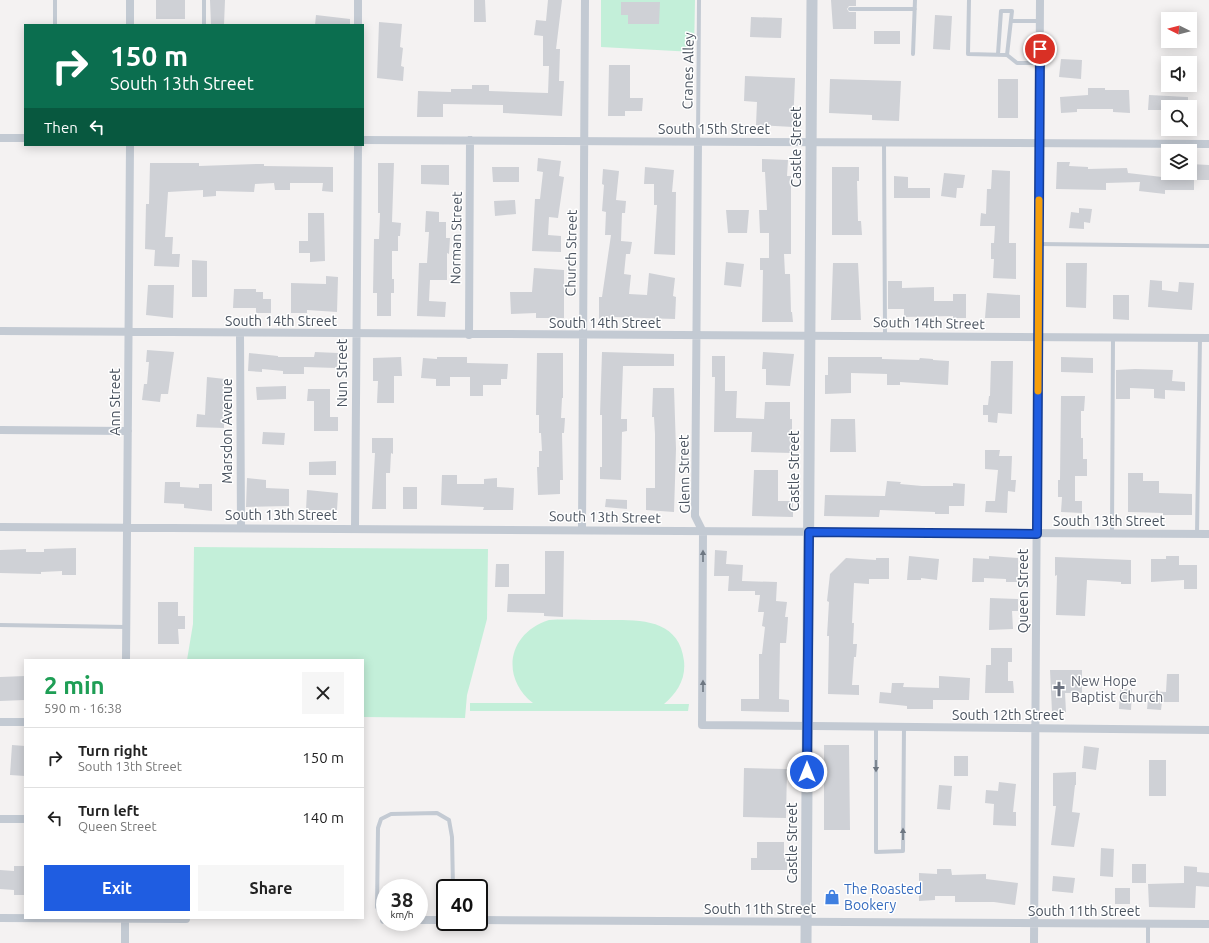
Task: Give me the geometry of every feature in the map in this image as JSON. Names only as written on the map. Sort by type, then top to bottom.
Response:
[{"type":"street","points":[[130,0],[130,24]]},
{"type":"street","points":[[358,0],[358,24]]},
{"type":"street","name":"Church Street","points":[[582,530],[585,0]]},
{"type":"street","name":"Castle Street","points":[[806,943],[812,0]]},
{"type":"street","name":"Queen Street","points":[[1034,943],[1040,0]]},
{"type":"street","points":[[0,138],[24,138]]},
{"type":"street","name":"South 15th Street","points":[[364,140],[1209,144]]},
{"type":"street","name":"Norman Street","points":[[468,335],[470,140]]},
{"type":"street","name":"Glenn Street","points":[[698,142],[698,336],[695,516],[703,532],[702,725],[807,727]]},
{"type":"street","name":"Ann Street","points":[[126,659],[130,146]]},
{"type":"street","name":"Nun Street","points":[[355,529],[358,146]]},
{"type":"street","name":"South 14th Street","points":[[0,331],[583,336],[885,335],[1209,338]]},
{"type":"street","name":"Marsdon Avenue","points":[[240,334],[241,528]]},
{"type":"street","points":[[0,430],[128,431]]},
{"type":"street","name":"South 13th Street","points":[[0,527],[1209,534]]},
{"type":"street","points":[[0,722],[24,722]]},
{"type":"street","name":"South 12th Street","points":[[807,727],[1209,730]]},
{"type":"street","points":[[0,819],[24,819]]},
{"type":"street","points":[[0,918],[24,918]]},
{"type":"street","points":[[125,919],[125,943]]},
{"type":"street","name":"South 11th Street","points":[[488,920],[1209,924]]},
{"type":"lane","points":[[55,24],[56,0]]},
{"type":"lane","points":[[204,0],[204,24]]},
{"type":"lane","name":"Cranes Alley","points":[[698,142],[700,0]]},
{"type":"lane","points":[[913,54],[915,0]]},
{"type":"lane","points":[[969,0],[968,54],[1007,55],[1018,63],[1040,63]]},
{"type":"lane","points":[[850,9],[915,9]]},
{"type":"lane","points":[[998,54],[1001,12],[1012,11],[1007,55]]},
{"type":"lane","points":[[1012,21],[1040,21]]},
{"type":"lane","points":[[884,142],[885,335]]},
{"type":"lane","points":[[1038,244],[1209,246]]},
{"type":"lane","points":[[1112,534],[1113,338]]},
{"type":"lane","points":[[1197,534],[1200,338]]},
{"type":"lane","points":[[0,626],[126,627]]},
{"type":"lane","points":[[876,727],[876,852],[903,851],[904,728]]},
{"type":"lane","points":[[377,879],[378,828],[381,819],[391,814],[437,813],[449,820],[452,837],[453,879]]},
{"type":"lane","points":[[1148,924],[1148,943]]},
{"type":"green space","points":[[601,0],[695,0],[694,52],[601,47]]},
{"type":"green space","points":[[194,547],[488,549],[487,619],[467,695],[465,718],[364,717],[364,659],[187,659],[193,624]]},
{"type":"green space","points":[[549,620],[628,620],[641,621],[665,628],[674,636],[680,646],[684,661],[684,674],[677,690],[664,704],[689,704],[688,711],[470,711],[470,703],[533,703],[523,693],[516,681],[513,669],[513,657],[517,645],[525,635],[535,626]]},
{"type":"building","points":[[156,0],[185,0],[185,19],[156,19]]},
{"type":"building","points":[[210,0],[225,0],[224,24],[211,24]]},
{"type":"building","points":[[474,0],[485,0],[486,22],[474,22]]},
{"type":"building","points":[[548,0],[562,0],[556,49],[560,49],[559,81],[564,81],[562,116],[503,113],[503,105],[443,104],[443,117],[417,117],[418,91],[451,92],[451,89],[472,89],[472,85],[489,85],[489,91],[548,93],[549,66],[543,66],[543,36],[534,35],[536,20],[546,21]]},
{"type":"building","points":[[831,0],[856,0],[856,6],[849,6],[847,9],[849,12],[856,12],[856,29],[833,29]]},
{"type":"building","points":[[621,2],[660,2],[659,24],[628,24],[628,15],[621,15]]},
{"type":"building","points":[[316,15],[350,19],[350,24],[315,24]]},
{"type":"building","points":[[935,15],[952,16],[950,50],[933,49]]},
{"type":"building","points":[[751,17],[782,18],[781,38],[750,37]]},
{"type":"building","points":[[379,22],[402,24],[400,47],[403,48],[401,66],[404,67],[403,81],[377,78]]},
{"type":"building","points":[[874,31],[900,31],[900,44],[874,44]]},
{"type":"building","points":[[1061,59],[1082,60],[1081,79],[1059,77]]},
{"type":"building","points":[[609,65],[630,65],[630,98],[643,98],[642,111],[625,111],[625,116],[608,116]]},
{"type":"building","points":[[745,76],[795,78],[793,127],[756,125],[757,102],[744,101]]},
{"type":"building","points":[[830,79],[901,81],[899,121],[872,120],[872,115],[829,113]]},
{"type":"building","points":[[998,79],[1018,79],[1018,118],[998,118]]},
{"type":"building","points":[[1088,88],[1129,90],[1130,113],[1113,112],[1113,109],[1077,109],[1077,112],[1061,113],[1060,97],[1088,95]]},
{"type":"building","points":[[1149,95],[1188,97],[1188,100],[1161,100],[1161,110],[1148,110]]},
{"type":"building","points":[[538,158],[561,161],[559,176],[564,177],[558,218],[549,217],[548,235],[561,236],[561,252],[532,251],[535,199],[540,199],[543,172],[537,171]]},
{"type":"building","points":[[762,159],[788,160],[787,176],[791,176],[791,254],[784,254],[785,274],[790,274],[791,312],[793,322],[762,322],[763,270],[760,270],[760,258],[769,258],[769,233],[760,233],[759,210],[767,210],[765,172],[762,172]]},
{"type":"building","points":[[1057,162],[1070,162],[1069,166],[1088,167],[1088,169],[1127,168],[1128,173],[1161,177],[1161,180],[1194,180],[1194,190],[1165,190],[1165,194],[1139,191],[1140,182],[1106,183],[1106,190],[1056,189]]},
{"type":"building","points":[[150,163],[199,163],[199,166],[264,164],[264,166],[333,167],[333,192],[322,191],[323,183],[290,183],[290,190],[275,190],[274,183],[255,184],[254,192],[216,191],[216,196],[203,197],[203,190],[168,192],[165,237],[173,237],[172,254],[180,254],[179,267],[154,266],[155,250],[145,249],[146,204],[149,204]]},
{"type":"building","points":[[378,163],[394,163],[392,222],[401,223],[400,236],[398,236],[398,251],[392,251],[392,279],[394,279],[394,293],[391,293],[391,316],[377,316],[377,293],[373,293],[374,239],[379,239],[380,213],[378,213]]},
{"type":"building","points":[[1197,164],[1209,165],[1209,180],[1197,180]]},
{"type":"building","points":[[421,165],[449,165],[449,185],[421,184]]},
{"type":"building","points":[[492,167],[519,167],[519,182],[493,182]]},
{"type":"building","points":[[645,167],[674,170],[672,192],[676,192],[675,255],[654,254],[657,205],[654,205],[654,184],[644,184]]},
{"type":"building","points":[[832,167],[859,167],[859,181],[857,181],[858,221],[861,221],[862,235],[832,235]]},
{"type":"building","points":[[603,169],[619,171],[616,200],[626,201],[625,213],[622,213],[621,241],[632,242],[630,254],[626,254],[624,274],[631,275],[629,294],[647,295],[649,273],[675,278],[673,296],[676,297],[675,319],[613,317],[613,320],[599,319],[599,297],[602,297],[611,235],[605,235],[606,212],[602,211],[604,185],[602,184]]},
{"type":"building","points":[[992,170],[1010,171],[1009,243],[1016,243],[1016,279],[993,278],[994,259],[991,259],[991,243],[994,243],[995,226],[980,226],[981,213],[986,214],[987,189],[991,189]]},
{"type":"building","points":[[944,173],[965,175],[963,188],[957,188],[956,198],[941,196]]},
{"type":"building","points":[[894,176],[908,177],[908,188],[930,188],[930,198],[894,198]]},
{"type":"building","points":[[515,200],[516,214],[495,216],[494,201]]},
{"type":"building","points":[[1079,208],[1092,209],[1090,223],[1084,222],[1084,229],[1069,228],[1071,212],[1079,213]]},
{"type":"building","points":[[726,210],[749,210],[747,233],[728,233]]},
{"type":"building","points":[[426,211],[439,212],[439,222],[446,222],[446,238],[450,238],[449,254],[447,253],[447,280],[430,280],[429,301],[446,302],[445,317],[417,316],[419,263],[427,263],[429,232],[425,232]]},
{"type":"building","points":[[308,213],[324,213],[325,261],[310,262],[310,253],[299,253],[299,241],[308,241]]},
{"type":"building","points":[[192,260],[207,261],[207,297],[192,297]]},
{"type":"building","points":[[726,262],[744,264],[741,287],[724,285]]},
{"type":"building","points":[[833,263],[858,263],[861,320],[831,320]]},
{"type":"building","points":[[1066,263],[1087,263],[1086,308],[1066,307]]},
{"type":"building","points":[[534,268],[564,270],[564,318],[536,318],[536,313],[511,314],[510,292],[532,292]]},
{"type":"building","points":[[326,276],[338,277],[337,312],[307,310],[307,313],[291,313],[291,283],[326,284]]},
{"type":"building","points":[[1150,280],[1162,281],[1162,290],[1178,292],[1179,282],[1194,283],[1192,310],[1148,307]]},
{"type":"building","points":[[888,281],[902,281],[902,288],[934,287],[934,301],[953,301],[953,294],[966,294],[966,318],[953,318],[953,316],[904,317],[904,309],[888,309]]},
{"type":"building","points":[[148,285],[174,285],[173,318],[146,315]]},
{"type":"building","points":[[234,289],[256,289],[256,292],[263,292],[263,299],[271,299],[271,313],[256,313],[256,308],[233,308]]},
{"type":"building","points":[[987,293],[1020,295],[1020,318],[985,318]]},
{"type":"building","points":[[1113,295],[1129,295],[1129,320],[1113,319]]},
{"type":"building","points":[[147,350],[174,352],[168,394],[161,394],[160,402],[142,400],[144,384],[147,384],[149,362],[146,362]]},
{"type":"building","points":[[315,352],[338,353],[337,368],[304,367],[304,374],[283,374],[283,371],[262,369],[262,372],[248,371],[249,353],[278,357],[314,357]]},
{"type":"building","points":[[602,352],[674,354],[674,366],[623,366],[621,419],[627,419],[627,431],[622,432],[621,480],[600,479],[600,467],[602,467],[602,415],[600,415]]},
{"type":"building","points":[[763,352],[794,354],[790,386],[766,385],[766,369],[762,369]]},
{"type":"building","points":[[537,353],[563,353],[563,398],[561,418],[565,418],[564,433],[562,433],[563,480],[560,480],[560,494],[538,495],[537,467],[539,467],[539,451],[542,451],[541,433],[539,433],[539,415],[536,415]]},
{"type":"building","points":[[712,356],[725,356],[725,391],[737,391],[736,418],[764,419],[765,402],[790,402],[790,419],[792,419],[792,453],[751,452],[752,432],[714,432],[715,377],[712,377]]},
{"type":"building","points":[[401,357],[402,376],[394,376],[394,403],[377,403],[378,381],[373,381],[373,358]]},
{"type":"building","points":[[437,357],[467,357],[467,363],[508,364],[507,379],[501,379],[501,385],[483,385],[483,396],[470,396],[470,377],[450,377],[450,386],[436,386],[436,379],[421,378],[423,358],[437,359]]},
{"type":"building","points":[[828,357],[882,357],[882,359],[919,360],[920,358],[949,361],[948,385],[900,382],[900,385],[887,385],[887,374],[851,373],[851,393],[825,394],[825,375],[828,375]]},
{"type":"building","points":[[1061,357],[1093,358],[1093,373],[1061,372]]},
{"type":"building","points":[[991,361],[1013,361],[1012,414],[998,413],[997,423],[988,422],[988,415],[983,415],[983,405],[988,405],[990,396]]},
{"type":"building","points":[[1116,370],[1173,370],[1172,381],[1185,382],[1185,391],[1165,390],[1165,399],[1154,398],[1154,389],[1130,388],[1130,399],[1116,399]]},
{"type":"building","points":[[207,377],[225,379],[223,416],[224,428],[196,427],[197,414],[205,415]]},
{"type":"building","points":[[286,386],[286,399],[257,400],[256,387]]},
{"type":"building","points":[[653,388],[674,388],[676,449],[674,512],[646,510],[646,488],[655,488],[655,434],[654,417],[652,417]]},
{"type":"building","points":[[308,389],[330,389],[330,417],[338,417],[338,431],[314,431],[314,401],[307,401]]},
{"type":"building","points":[[1061,396],[1085,396],[1084,411],[1081,411],[1081,438],[1083,438],[1083,459],[1087,459],[1087,476],[1075,476],[1075,501],[1082,501],[1082,513],[1061,512],[1062,497],[1058,497],[1058,480],[1060,480]]},
{"type":"building","points":[[831,419],[855,419],[856,452],[830,452]]},
{"type":"building","points":[[263,432],[285,433],[284,445],[262,444]]},
{"type":"building","points":[[372,438],[393,438],[393,454],[391,453],[390,473],[386,473],[386,509],[372,509],[375,453],[372,453]]},
{"type":"building","points":[[985,450],[1000,450],[999,456],[1012,456],[1011,480],[1016,480],[1015,492],[1008,491],[1007,513],[985,512],[986,501],[995,501],[998,470],[985,469]]},
{"type":"building","points":[[336,461],[336,475],[309,475],[309,462]]},
{"type":"building","points":[[754,470],[778,470],[778,501],[793,501],[793,517],[752,516]]},
{"type":"building","points":[[1128,473],[1143,473],[1143,481],[1159,481],[1159,493],[1192,494],[1192,515],[1163,515],[1163,513],[1128,512]]},
{"type":"building","points":[[442,475],[457,475],[457,484],[484,484],[484,479],[497,478],[497,487],[514,488],[513,510],[483,510],[484,507],[441,505]]},
{"type":"building","points":[[247,478],[266,480],[266,488],[289,489],[289,506],[246,507]]},
{"type":"building","points":[[887,481],[922,486],[953,486],[953,483],[965,484],[964,506],[949,506],[949,514],[880,510],[879,517],[824,516],[825,495],[885,496]]},
{"type":"building","points":[[165,482],[180,482],[180,487],[199,488],[199,484],[212,484],[212,511],[184,508],[184,504],[164,503]]},
{"type":"building","points":[[403,487],[417,487],[417,509],[403,509]]},
{"type":"building","points":[[307,490],[338,493],[337,510],[306,510]]},
{"type":"building","points":[[606,499],[627,500],[627,509],[605,507]]},
{"type":"building","points":[[76,548],[76,575],[62,575],[62,571],[41,572],[41,574],[0,573],[0,550],[26,549],[26,552],[44,552],[44,549]]},
{"type":"building","points":[[715,550],[727,551],[726,564],[743,565],[742,581],[777,582],[776,601],[787,602],[785,617],[788,617],[786,643],[780,643],[779,699],[789,700],[789,712],[741,711],[741,699],[759,699],[759,654],[762,654],[765,627],[762,626],[764,612],[758,612],[760,595],[755,595],[755,591],[728,591],[729,576],[714,576]]},
{"type":"building","points":[[545,551],[564,551],[563,617],[544,616],[544,613],[507,612],[508,594],[545,594]]},
{"type":"building","points":[[909,556],[939,559],[937,580],[921,578],[921,580],[907,580]]},
{"type":"building","points":[[989,556],[1018,558],[1018,582],[1006,582],[1006,579],[984,578],[984,582],[972,582],[973,558],[989,559]]},
{"type":"building","points":[[1166,556],[1179,556],[1179,565],[1197,565],[1197,589],[1184,589],[1184,580],[1151,582],[1151,559],[1166,559]]},
{"type":"building","points":[[1055,557],[1131,560],[1131,584],[1087,580],[1085,616],[1056,615],[1057,575],[1055,576]]},
{"type":"building","points":[[846,558],[876,560],[876,558],[889,558],[889,579],[869,579],[869,584],[854,583],[852,623],[854,623],[853,644],[857,644],[856,657],[854,657],[852,685],[859,685],[859,695],[828,694],[829,636],[827,636],[829,602],[827,601],[830,574]]},
{"type":"building","points":[[496,564],[509,564],[509,587],[495,587]]},
{"type":"building","points":[[990,598],[1018,599],[1018,611],[1012,611],[1013,629],[989,630]]},
{"type":"building","points":[[158,602],[178,602],[178,616],[185,616],[185,629],[178,629],[179,644],[158,644]]},
{"type":"building","points":[[991,648],[1012,648],[1012,662],[1008,662],[1008,681],[1013,681],[1014,693],[985,693],[986,665],[991,665]]},
{"type":"building","name":"New Hope Baptist Church","points":[[1050,670],[1082,670],[1082,693],[1065,693],[1066,712],[1052,712]]},
{"type":"building","points":[[1167,674],[1179,674],[1179,702],[1162,702],[1161,710],[1147,709],[1149,691],[1166,692]]},
{"type":"building","points":[[24,676],[24,700],[0,701],[0,677]]},
{"type":"building","points":[[939,676],[970,678],[969,700],[933,700],[933,709],[907,709],[907,706],[879,703],[880,692],[891,693],[892,683],[904,683],[903,687],[939,688]]},
{"type":"building","points":[[1120,689],[1132,689],[1131,710],[1119,709]]},
{"type":"building","points":[[12,745],[24,746],[24,776],[10,775]]},
{"type":"building","points":[[824,745],[849,745],[850,830],[824,830]]},
{"type":"building","points":[[1084,746],[1099,748],[1096,770],[1082,768]]},
{"type":"building","points":[[954,756],[968,756],[968,776],[954,776]]},
{"type":"building","points":[[1149,760],[1166,760],[1166,796],[1149,796]]},
{"type":"building","points":[[744,768],[787,769],[786,818],[743,817]]},
{"type":"building","points":[[1076,772],[1076,785],[1072,812],[1080,813],[1074,847],[1051,845],[1056,806],[1053,806],[1053,773]]},
{"type":"building","points":[[999,782],[1016,784],[1013,812],[1016,812],[1016,826],[993,825],[994,804],[985,803],[986,790],[998,791]]},
{"type":"building","points":[[939,785],[952,786],[950,810],[937,809]]},
{"type":"building","points":[[757,842],[784,842],[784,858],[787,858],[787,870],[751,870],[751,858],[757,858]]},
{"type":"building","points":[[1101,848],[1114,849],[1113,877],[1100,876]]},
{"type":"building","points":[[1132,864],[1146,864],[1146,883],[1132,883]]},
{"type":"building","points":[[14,866],[24,866],[24,895],[14,895],[14,890],[0,889],[0,870],[14,871]]},
{"type":"building","points":[[1184,866],[1197,867],[1197,872],[1209,873],[1209,887],[1196,886],[1195,908],[1149,907],[1148,884],[1184,883]]},
{"type":"building","points":[[937,869],[951,869],[952,875],[986,874],[986,879],[1018,883],[1015,905],[994,902],[955,902],[955,896],[935,896],[935,900],[919,901],[919,873],[937,874]]},
{"type":"building","points":[[1053,876],[1075,878],[1073,893],[1052,891]]},
{"type":"building","points":[[1115,888],[1130,888],[1130,904],[1115,904]]},
{"type":"slow traffic","points":[[1038,391],[1039,200]]},
{"type":"place","name":"New Hope Baptist Church","points":[[1059,689]]},
{"type":"place","name":"The Roasted Bookery","points":[[832,897]]},
{"type":"route","points":[[807,772],[809,532],[1037,534],[1040,49]]}]
